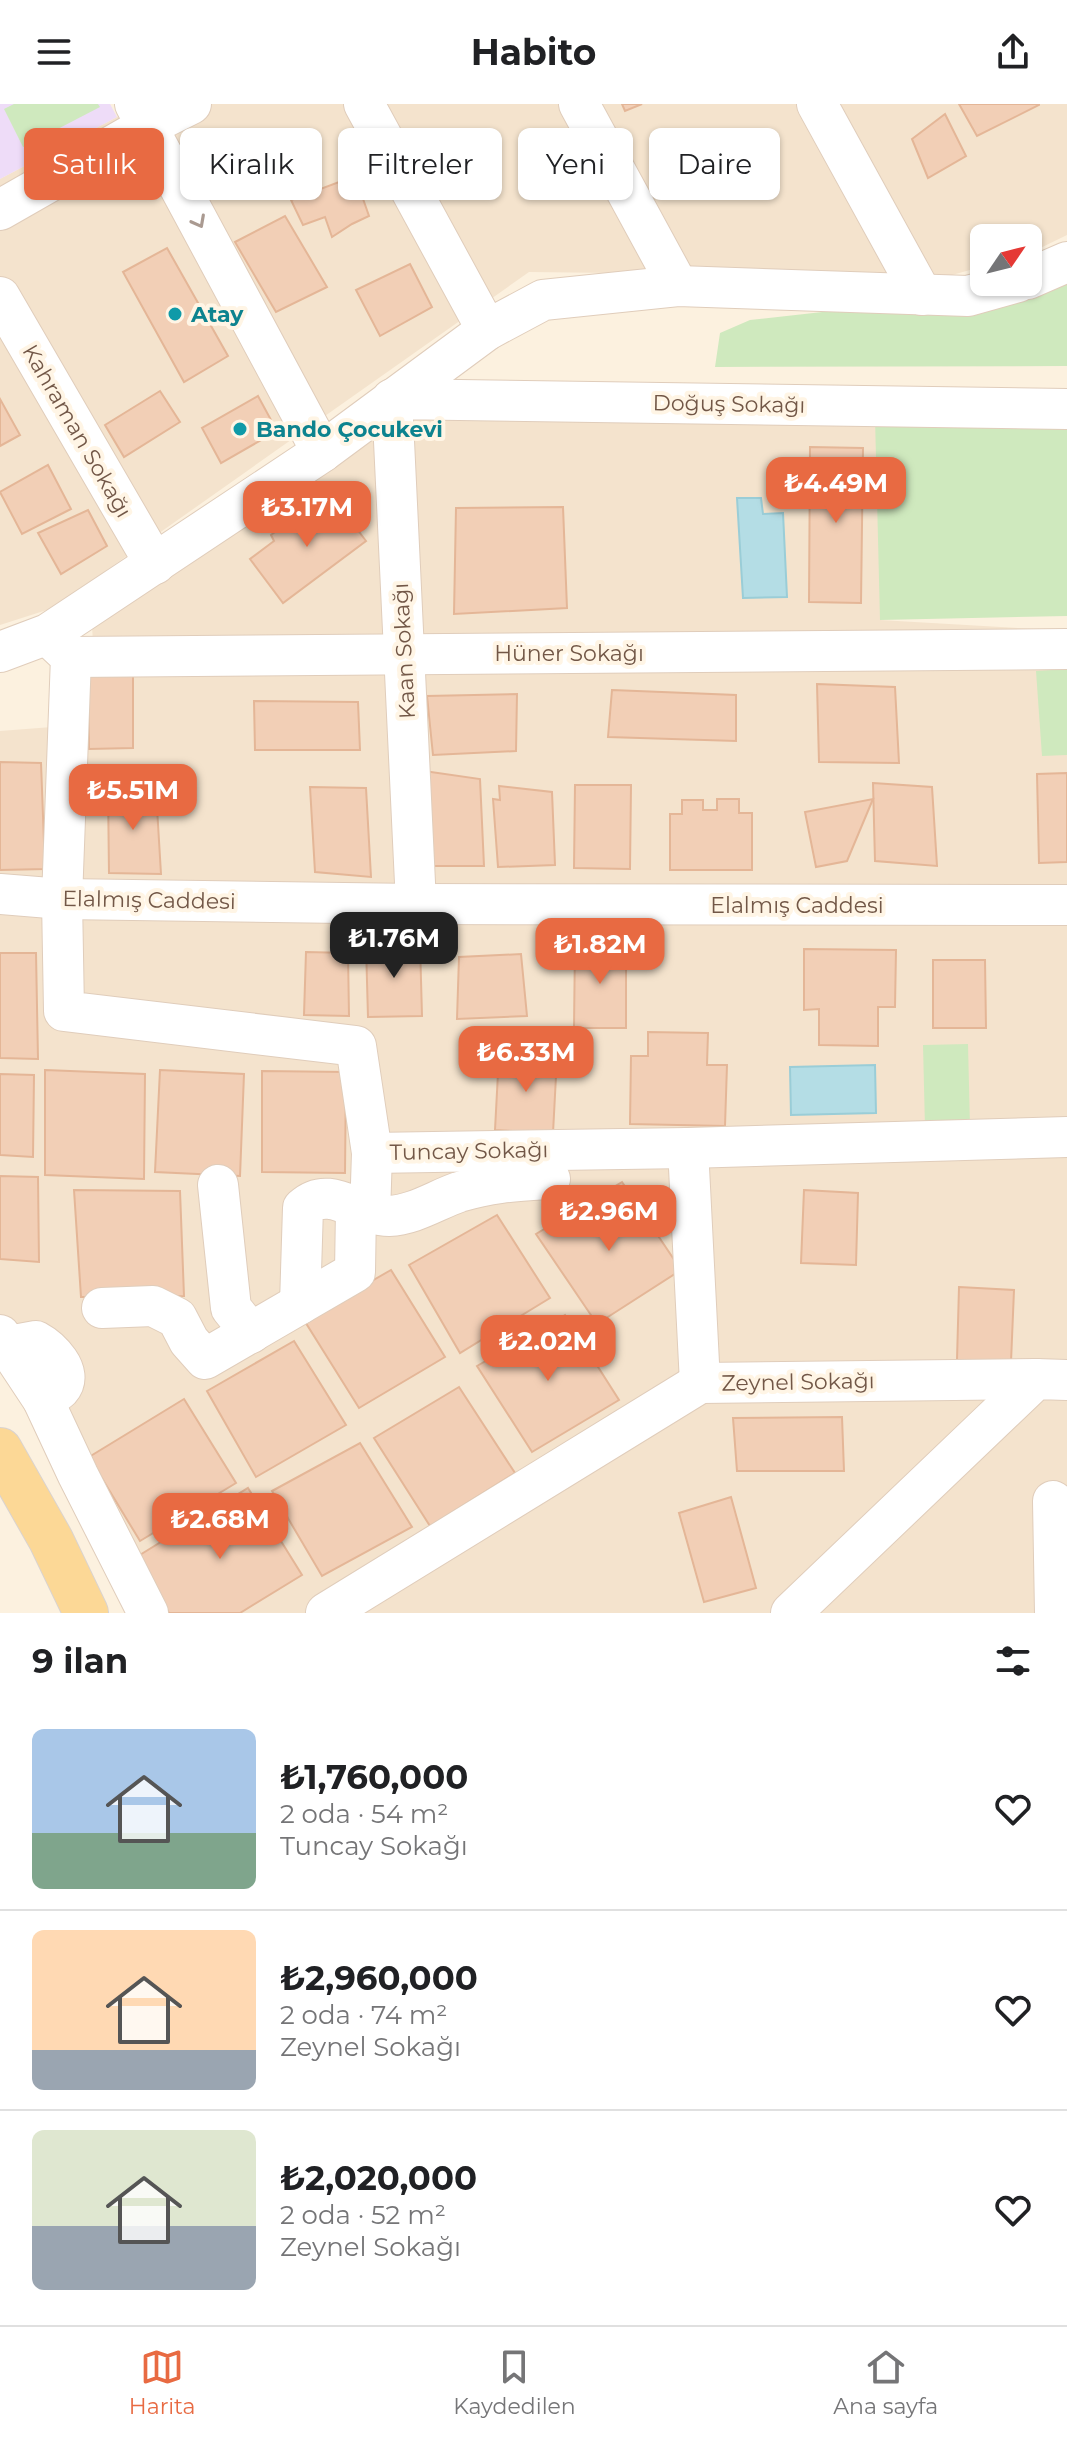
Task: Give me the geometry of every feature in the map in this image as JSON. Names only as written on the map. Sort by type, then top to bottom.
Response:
[{"type":"main road","points":[[0,1450],[51,1540],[86,1613]]},
{"type":"main road","points":[[0,1495],[58,1613]]},
{"type":"street","points":[[0,210],[141,115],[191,104]]},
{"type":"street","points":[[364,104],[487,330]]},
{"type":"street","points":[[579,104],[678,286]]},
{"type":"street","points":[[817,104],[922,295]]},
{"type":"street","points":[[141,115],[322,452]]},
{"type":"street","points":[[1042,273],[1067,262]]},
{"type":"street","points":[[0,652],[60,646],[155,564],[322,452],[487,330],[543,300],[678,286],[970,295]]},
{"type":"street","name":"Kahraman Sokağı","points":[[0,297],[155,564]]},
{"type":"street","name":"Doğuş Sokağı","points":[[392,399],[1067,409]]},
{"type":"street","name":"Kaan Sokağı","points":[[392,399],[416,904]]},
{"type":"street","name":"Hüner Sokağı","points":[[60,646],[404,654],[1067,649]]},
{"type":"street","name":"Tuncay Sokağı","points":[[60,646],[64,1011],[356,1046],[372,1153],[1067,1137]]},
{"type":"street","name":"Elalmış Caddesi","points":[[0,894],[62,899],[416,904],[1067,905]]},
{"type":"street","name":"Zeynel Sokağı","points":[[688,1148],[700,1383],[1052,1380]]},
{"type":"street","points":[[102,1308],[153,1306],[177,1318],[189,1341],[205,1359],[251,1333],[355,1272],[372,1153]]},
{"type":"street","points":[[300,1304],[303,1208],[309,1203],[333,1198],[363,1212],[404,1215],[457,1193],[495,1182],[550,1179]]},
{"type":"street","points":[[218,1185],[231,1308],[251,1333]]},
{"type":"street","points":[[4,1341],[36,1341],[59,1362],[64,1374],[63,1383],[43,1400],[148,1613]]},
{"type":"street","points":[[791,1613],[1052,1380]]},
{"type":"street","points":[[326,1613],[700,1383]]},
{"type":"street","points":[[1053,1501],[1055,1613]]},
{"type":"shaded area","points":[[0,104],[110,104],[117,117],[96,128],[24,128],[24,166],[0,179]]},
{"type":"shaded area","points":[[151,104],[1067,104],[1067,235],[1042,247],[1042,224],[970,224],[970,270],[945,277],[529,272],[53,608],[0,625],[0,179],[24,166],[24,200],[164,200],[164,128],[96,128]]},
{"type":"shaded area","points":[[411,415],[882,417],[880,620],[1067,631],[1067,888],[914,890],[0,881],[0,731],[52,727],[95,669],[92,627]]},
{"type":"shaded area","points":[[0,913],[1067,921],[1067,1613],[128,1613],[0,1358]]},
{"type":"green space","points":[[14,104],[98,104],[100,107],[60,128],[24,128],[23,147],[4,109]]},
{"type":"green space","points":[[1067,271],[1067,366],[715,367],[720,333],[750,320],[876,306],[970,289],[970,296],[1042,296],[1042,276]]},
{"type":"green space","points":[[1067,413],[1067,616],[880,620],[875,417]]},
{"type":"green space","points":[[1067,669],[1067,755],[1042,756],[1036,671]]},
{"type":"green space","points":[[968,1044],[970,1127],[925,1128],[923,1045]]},
{"type":"water","points":[[737,498],[761,498],[763,514],[783,513],[787,597],[743,598]]},
{"type":"water","points":[[875,1065],[876,1113],[791,1115],[790,1067]]},
{"type":"building","points":[[622,104],[642,104],[625,111]]},
{"type":"building","points":[[959,104],[1039,104],[1039,105],[977,136]]},
{"type":"building","points":[[945,114],[966,156],[928,178],[912,139]]},
{"type":"building","points":[[338,182],[338,200],[363,200],[369,216],[332,237],[325,217],[303,225],[291,200],[322,200],[322,188]]},
{"type":"building","points":[[285,216],[327,287],[276,312],[235,242]]},
{"type":"building","name":"Atay","points":[[167,248],[228,356],[184,382],[123,272]]},
{"type":"building","points":[[410,264],[432,307],[380,336],[356,290]]},
{"type":"building","points":[[160,391],[180,422],[124,457],[105,425]]},
{"type":"building","name":"Bando Çocukevi","points":[[258,396],[277,431],[221,463],[202,428]]},
{"type":"building","points":[[0,399],[20,435],[0,446]]},
{"type":"building","points":[[810,447],[863,448],[861,603],[809,602]]},
{"type":"building","points":[[48,465],[71,509],[22,534],[0,492]]},
{"type":"building","points":[[332,496],[366,541],[283,603],[250,559],[274,541],[271,535],[304,510],[308,514]]},
{"type":"building","points":[[563,507],[567,608],[454,614],[456,508]]},
{"type":"building","points":[[88,510],[107,546],[61,574],[38,533]]},
{"type":"building","points":[[133,672],[133,748],[89,749],[88,673]]},
{"type":"building","points":[[817,684],[895,687],[899,763],[819,762]]},
{"type":"building","points":[[612,690],[736,695],[736,741],[608,737]]},
{"type":"building","points":[[517,694],[516,751],[433,755],[427,696]]},
{"type":"building","points":[[254,701],[358,702],[360,750],[255,750]]},
{"type":"building","points":[[0,762],[41,763],[45,869],[0,870]]},
{"type":"building","points":[[424,771],[480,779],[484,866],[421,866]]},
{"type":"building","points":[[1067,773],[1067,862],[1039,863],[1037,774]]},
{"type":"building","points":[[873,783],[932,787],[937,866],[875,861]]},
{"type":"building","points":[[575,785],[631,785],[630,869],[574,868]]},
{"type":"building","points":[[499,786],[552,792],[555,865],[498,867],[493,799],[500,800]]},
{"type":"building","points":[[310,787],[366,788],[371,877],[315,872]]},
{"type":"building","points":[[108,789],[156,791],[161,874],[109,873]]},
{"type":"building","points":[[717,799],[739,799],[739,813],[752,813],[752,870],[670,870],[670,814],[682,814],[682,800],[703,800],[703,810],[717,810]]},
{"type":"building","points":[[873,799],[847,861],[816,867],[805,812]]},
{"type":"building","points":[[420,944],[422,1016],[368,1017],[366,945]]},
{"type":"building","points":[[575,944],[626,945],[626,1028],[574,1028]]},
{"type":"building","points":[[804,949],[896,950],[895,1007],[878,1007],[878,1046],[819,1045],[819,1009],[804,1010]]},
{"type":"building","points":[[306,952],[348,953],[349,1016],[304,1015]]},
{"type":"building","points":[[0,953],[36,953],[38,1059],[0,1058]]},
{"type":"building","points":[[521,954],[527,1016],[457,1019],[459,957]]},
{"type":"building","points":[[933,960],[985,960],[986,1028],[933,1028]]},
{"type":"building","points":[[648,1032],[708,1033],[707,1065],[727,1065],[725,1126],[630,1124],[631,1056],[648,1056]]},
{"type":"building","points":[[499,1054],[557,1057],[553,1133],[495,1130]]},
{"type":"building","points":[[45,1070],[145,1074],[144,1179],[45,1175]]},
{"type":"building","points":[[160,1070],[244,1074],[240,1176],[155,1172]]},
{"type":"building","points":[[262,1071],[346,1072],[345,1173],[262,1172]]},
{"type":"building","points":[[0,1074],[34,1075],[33,1157],[0,1155]]},
{"type":"building","points":[[0,1176],[38,1177],[39,1262],[0,1259]]},
{"type":"building","points":[[622,1182],[681,1270],[597,1324],[536,1234]]},
{"type":"building","points":[[74,1190],[180,1191],[184,1296],[81,1297]]},
{"type":"building","points":[[804,1190],[858,1193],[856,1265],[801,1263]]},
{"type":"building","points":[[497,1215],[550,1298],[460,1353],[409,1265]]},
{"type":"building","points":[[391,1270],[445,1357],[359,1408],[304,1320]]},
{"type":"building","points":[[959,1287],[1014,1290],[1011,1362],[957,1360]]},
{"type":"building","points":[[565,1315],[619,1400],[532,1452],[477,1366]]},
{"type":"building","points":[[294,1341],[346,1425],[256,1477],[207,1391]]},
{"type":"building","points":[[459,1387],[515,1473],[430,1526],[374,1438]]},
{"type":"building","points":[[184,1399],[236,1483],[140,1541],[89,1457]]},
{"type":"building","points":[[842,1417],[844,1471],[737,1471],[733,1418]]},
{"type":"building","points":[[360,1443],[412,1527],[322,1576],[272,1491]]},
{"type":"building","points":[[248,1488],[302,1575],[240,1613],[169,1613],[135,1558]]},
{"type":"building","points":[[731,1497],[756,1588],[704,1602],[679,1513]]},
{"type":"place","name":"Atay","points":[[175,314]]},
{"type":"place","name":"Bando Çocukevi","points":[[240,429]]}]
